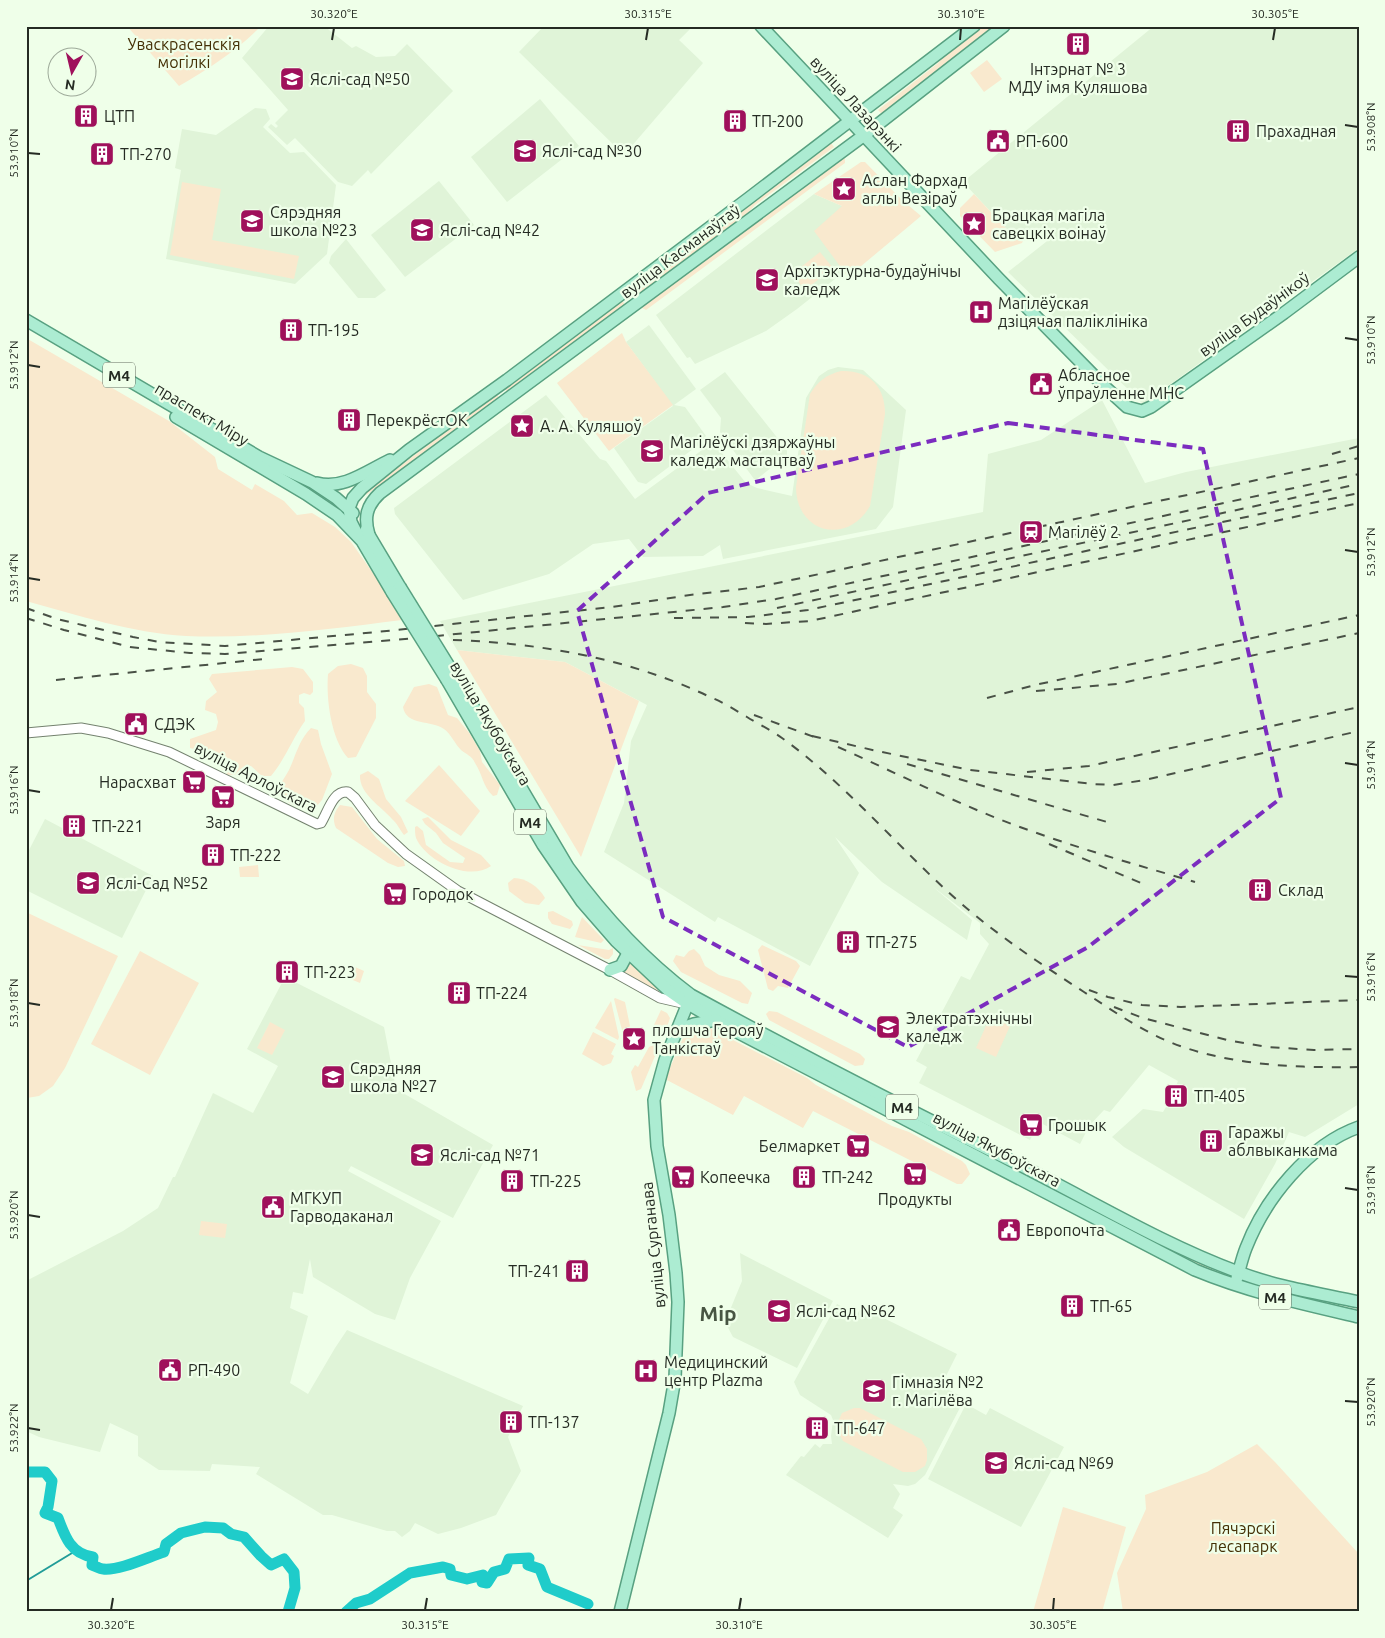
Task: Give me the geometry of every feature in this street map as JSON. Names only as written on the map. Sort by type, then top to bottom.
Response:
[{"type":"main road","name":"вуліца Лазарэнкі","points":[[761,26],[999,279],[1105,387],[1126,408],[1142,411]]},
{"type":"main road","name":"вуліца Касманаўтаў","points":[[362,488],[409,450],[515,374],[850,122],[974,26]]},
{"type":"main road","name":"вуліца Касманаўтаў","points":[[349,508],[366,504],[374,499],[863,136],[1004,26]]},
{"type":"main road","name":"вуліца Будаўнікоў","points":[[1142,411],[1151,407],[1232,350],[1359,258]]},
{"type":"main road","name":"праспект Міру","points":[[26,320],[259,457],[312,482],[349,508],[363,537]]},
{"type":"main road","name":"праспект Міру","points":[[26,327],[306,494],[337,515],[363,537]]},
{"type":"main road","name":"вуліца Касманаўтаў","points":[[312,482],[328,485],[345,482],[409,450]]},
{"type":"main road","points":[[362,488],[358,496],[361,500],[374,499]]},
{"type":"main road","points":[[306,494],[338,506],[349,508],[356,494],[362,488]]},
{"type":"main road","points":[[363,537],[368,507],[374,499]]},
{"type":"main road","name":"вуліца Якубоўскага","points":[[363,537],[568,867],[630,949],[668,990],[690,999],[1190,1252],[1238,1272],[1276,1284],[1359,1302]]},
{"type":"main road","points":[[610,970],[620,966],[630,949]]},
{"type":"main road","name":"вуліца Якубоўскага","points":[[630,949],[659,969],[690,999],[716,1020],[1195,1270],[1234,1286],[1272,1297],[1359,1317]]},
{"type":"main road","points":[[668,990],[678,1015],[679,1029],[716,1020]]},
{"type":"main road","name":"вуліца Сурганава","points":[[620,1612],[669,1413],[675,1378],[678,1302],[676,1274],[669,1215],[657,1146],[654,1100],[663,1067],[690,999]]},
{"type":"main road","points":[[1234,1286],[1249,1241],[1283,1184],[1294,1172],[1330,1142],[1359,1127]]},
{"type":"street","name":"вуліца Арлоўскага","points":[[26,732],[81,728],[108,733],[169,752],[317,824],[321,822],[335,797],[339,793],[348,792],[355,798],[375,825],[432,874],[458,891],[610,970]]},
{"type":"street","points":[[610,970],[660,998],[674,1002],[690,999]]},
{"type":"highlighted area","points":[[1008,423],[1203,449],[1281,798],[1088,947],[908,1047],[663,917],[577,611],[708,493]]},
{"type":"shaded area","points":[[269,26],[324,26],[352,48],[356,46],[376,57],[395,56],[407,44],[453,91],[371,174],[368,170],[352,186],[338,182],[295,138],[287,145],[268,127],[271,124],[276,128],[278,126],[275,123],[288,110],[242,58]]},
{"type":"shaded area","points":[[544,26],[693,26],[679,40],[703,63],[630,148],[620,151],[519,52]]},
{"type":"shaded area","points":[[1154,26],[1359,26],[1359,248],[1143,404],[1008,272],[1056,234],[1023,241],[1017,240],[963,182]]},
{"type":"shaded area","name":"Яслі-сад №30","points":[[540,99],[579,146],[507,202],[471,157]]},
{"type":"shaded area","name":"Сярэдняя школа №23","points":[[255,108],[266,109],[270,119],[263,127],[290,153],[304,152],[336,185],[327,254],[295,284],[166,259],[181,170],[175,168],[182,129],[216,135]]},
{"type":"shaded area","name":"Яслі-сад №42","points":[[439,181],[474,225],[405,277],[371,235]]},
{"type":"shaded area","name":"Архітэктурна-будаўнічы каледж","points":[[814,194],[842,206],[869,252],[766,331],[695,364],[690,357],[687,358],[656,315]]},
{"type":"shaded area","points":[[346,239],[386,290],[375,298],[358,298],[329,263],[331,256]]},
{"type":"shaded area","points":[[649,325],[696,389],[674,405],[685,407],[706,436],[701,443],[646,484],[638,482],[614,448],[673,406],[626,342]]},
{"type":"shaded area","points":[[838,367],[863,370],[906,410],[893,507],[876,529],[723,559],[720,545],[703,556],[643,557],[629,539],[593,544],[549,574],[463,600],[395,514],[394,508],[546,395],[600,459],[606,461],[635,499],[713,442],[746,483],[757,488],[792,496],[806,398],[819,376],[828,370]]},
{"type":"shaded area","points":[[725,372],[787,450],[787,455],[757,479],[754,479],[720,432],[721,418],[700,390]]},
{"type":"shaded area","points":[[1102,400],[1145,483],[1186,472],[1359,438],[1359,1104],[1305,1137],[1289,1132],[1275,1164],[1244,1219],[1124,1147],[1112,1137],[1143,1109],[1163,1112],[1170,1100],[1178,1081],[1149,1065],[1110,1112],[1104,1110],[1089,1126],[1080,1144],[1039,1122],[1030,1140],[919,1083],[927,1067],[916,1061],[961,976],[970,980],[989,944],[980,934],[980,923],[932,886],[972,920],[967,940],[882,882],[835,837],[859,873],[810,966],[718,917],[715,922],[604,852],[624,803],[631,741],[647,705],[565,662],[457,650],[440,621],[983,512],[988,454],[1041,440]]},
{"type":"shaded area","name":"Яслі-Сад №52","points":[[45,819],[153,876],[122,938],[26,890],[26,856]]},
{"type":"shaded area","points":[[285,977],[384,1027],[396,1089],[493,1145],[453,1218],[351,1166],[348,1171],[441,1221],[410,1278],[395,1320],[375,1314],[313,1277],[310,1259],[303,1294],[293,1292],[290,1308],[308,1316],[290,1383],[308,1394],[347,1330],[523,1406],[508,1437],[521,1471],[496,1515],[461,1528],[438,1534],[415,1523],[410,1531],[402,1537],[395,1531],[387,1531],[332,1515],[323,1515],[256,1474],[260,1467],[212,1464],[210,1471],[159,1470],[138,1456],[138,1436],[110,1423],[100,1452],[39,1437],[26,1431],[26,1281],[123,1231],[158,1208],[173,1177],[175,1177],[213,1093],[253,1113],[278,1066],[247,1049]]},
{"type":"shaded area","name":"Яслі-сад №62","points":[[740,1253],[833,1301],[797,1368],[733,1337],[725,1322],[742,1281]]},
{"type":"shaded area","name":"Гімназія №2 г. Магілёва","points":[[837,1304],[857,1315],[861,1307],[957,1354],[941,1386],[965,1398],[925,1475],[915,1484],[908,1486],[893,1484],[900,1494],[893,1508],[903,1515],[888,1538],[786,1475],[801,1456],[804,1457],[815,1444],[820,1448],[823,1444],[832,1444],[833,1420],[831,1415],[800,1395],[794,1382]]},
{"type":"shaded area","name":"Яслі-сад №69","points":[[966,1404],[986,1415],[990,1408],[1064,1447],[1021,1527],[928,1479]]},
{"type":"green space","name":"Уваскрасенскія могілкі","points":[[127,26],[257,26],[259,28],[221,60],[179,86]]},
{"type":"green space","points":[[982,26],[996,26],[882,114],[878,110],[937,64],[947,53]]},
{"type":"green space","points":[[987,60],[1002,79],[984,92],[970,73]]},
{"type":"green space","points":[[831,143],[834,147],[755,205],[745,216],[640,294],[636,294],[635,289]]},
{"type":"green space","points":[[843,155],[845,163],[646,310],[642,308],[642,304]]},
{"type":"green space","points":[[861,162],[865,162],[902,200],[921,216],[848,277],[814,231],[842,206],[814,194]]},
{"type":"green space","points":[[182,182],[221,189],[212,240],[299,256],[294,279],[170,255]]},
{"type":"green space","points":[[974,194],[1017,240],[1023,241],[1022,243],[995,252],[960,216],[960,208]]},
{"type":"green space","points":[[820,252],[833,268],[805,290],[792,274]]},
{"type":"green space","points":[[619,301],[624,303],[624,307],[508,393],[504,388]]},
{"type":"green space","points":[[622,333],[626,342],[673,405],[609,451],[557,383]]},
{"type":"green space","points":[[26,338],[169,421],[215,457],[218,469],[252,490],[255,484],[284,501],[297,515],[312,513],[335,527],[351,542],[385,590],[402,620],[267,635],[186,636],[125,627],[26,601]]},
{"type":"green space","points":[[841,371],[860,373],[874,382],[882,395],[885,414],[870,506],[860,519],[849,526],[836,530],[824,529],[813,524],[804,515],[798,503],[796,487],[810,394],[823,379]]},
{"type":"green space","points":[[496,393],[500,399],[366,495],[366,492]]},
{"type":"green space","points":[[457,650],[565,662],[639,701],[581,857]]},
{"type":"green space","points":[[351,664],[363,668],[367,676],[367,692],[376,704],[376,718],[356,757],[348,758],[337,740],[331,718],[328,674],[338,666]]},
{"type":"green space","points":[[292,667],[303,669],[313,682],[313,692],[310,695],[304,693],[299,695],[299,703],[304,708],[305,721],[271,776],[262,776],[251,766],[245,766],[238,774],[228,775],[219,766],[214,754],[190,748],[190,739],[216,730],[218,722],[216,714],[205,710],[206,701],[217,692],[209,679],[212,674]]},
{"type":"green space","points":[[429,684],[437,687],[448,715],[457,718],[470,734],[480,751],[482,762],[500,785],[497,795],[493,796],[489,792],[474,761],[461,750],[444,729],[414,720],[405,713],[403,707],[414,687]]},
{"type":"green space","points":[[311,728],[318,730],[332,774],[322,800],[314,809],[295,806],[278,795],[301,743]]},
{"type":"green space","points":[[439,765],[480,811],[461,836],[405,801]]},
{"type":"green space","points":[[368,771],[379,779],[386,799],[401,817],[408,832],[404,835],[395,822],[363,788],[360,775]]},
{"type":"green space","points":[[340,805],[352,807],[377,839],[404,861],[405,866],[398,867],[388,863],[336,828],[334,816]]},
{"type":"green space","points":[[428,817],[451,840],[481,855],[491,866],[471,872],[460,870],[449,867],[429,854],[416,838],[415,827],[417,826],[423,831],[426,845],[450,862],[463,863],[465,858],[443,843],[436,833],[425,824],[422,819]]},
{"type":"green space","points":[[258,865],[259,877],[240,877],[239,867]]},
{"type":"green space","points":[[514,878],[519,878],[532,884],[545,898],[539,905],[525,903],[509,891],[508,883]]},
{"type":"green space","points":[[553,911],[572,921],[573,925],[570,929],[552,924],[548,918],[548,912]]},
{"type":"green space","points":[[26,912],[118,956],[65,1068],[53,1086],[39,1096],[27,1098]]},
{"type":"green space","points":[[582,917],[604,940],[601,943],[575,937]]},
{"type":"green space","points":[[578,945],[609,950],[613,948],[613,954],[609,959],[605,959]]},
{"type":"green space","points":[[762,945],[796,961],[800,966],[788,988],[778,986],[773,991],[768,989],[758,950]]},
{"type":"green space","points":[[694,949],[700,955],[705,966],[719,975],[740,981],[752,993],[748,1004],[742,1003],[681,972],[673,961],[676,955],[684,957],[689,951]]},
{"type":"green space","points":[[140,951],[199,983],[150,1075],[91,1044]]},
{"type":"green space","points":[[628,961],[665,994],[622,972],[626,970]]},
{"type":"green space","points":[[353,966],[364,971],[360,983],[348,978]]},
{"type":"green space","points":[[615,998],[625,1002],[630,1026],[626,1032],[622,1030]]},
{"type":"green space","points":[[611,1001],[619,1037],[618,1040],[595,1028]]},
{"type":"green space","points":[[661,1010],[667,1013],[670,1018],[665,1033],[653,1027]]},
{"type":"green space","points":[[769,1011],[777,1012],[860,1054],[865,1059],[863,1065],[855,1066],[769,1020],[766,1014]]},
{"type":"green space","points":[[990,1017],[1010,1026],[996,1057],[976,1048]]},
{"type":"green space","points":[[270,1022],[285,1030],[272,1055],[257,1048]]},
{"type":"green space","points":[[702,1024],[807,1078],[816,1085],[892,1126],[909,1132],[962,1161],[970,1174],[962,1184],[957,1184],[813,1111],[803,1128],[744,1096],[733,1115],[665,1079],[685,1034]]},
{"type":"green space","points":[[593,1032],[616,1044],[611,1054],[614,1056],[611,1063],[603,1066],[582,1054]]},
{"type":"green space","points":[[661,1042],[641,1089],[636,1091],[631,1072],[635,1065],[638,1067],[649,1047]]},
{"type":"green space","points":[[1081,1203],[1170,1249],[1213,1268],[1212,1270],[1169,1251],[1080,1205]]},
{"type":"green space","points":[[201,1221],[227,1224],[225,1238],[199,1235]]},
{"type":"green space","points":[[854,1408],[860,1408],[921,1439],[927,1449],[925,1466],[915,1472],[903,1472],[843,1441],[837,1430],[837,1424],[842,1413]]},
{"type":"green space","name":"Пячэрскі лесапарк","points":[[1257,1444],[1359,1554],[1359,1612],[1123,1612],[1117,1573],[1146,1509],[1145,1495],[1207,1472]]},
{"type":"green space","points":[[1063,1507],[1126,1527],[1102,1612],[1033,1612]]},
{"type":"waterway","points":[[26,1472],[45,1472],[52,1481],[48,1507],[45,1513],[58,1518],[70,1544],[79,1552],[93,1557],[92,1565],[103,1569],[125,1566],[164,1552],[166,1544],[181,1533],[205,1527],[223,1528],[231,1534],[244,1537],[271,1565],[284,1559],[294,1572],[295,1588],[288,1612]]},
{"type":"waterway","points":[[26,1581],[77,1550]]},
{"type":"waterway","points":[[346,1612],[356,1603],[370,1599],[410,1573],[443,1567],[450,1569],[451,1575],[467,1579],[483,1575],[482,1582],[487,1583],[494,1572],[505,1569],[509,1559],[529,1558],[528,1565],[540,1569],[547,1587],[588,1604]]},
{"type":"railway","points":[[1332,454],[1359,446]]},
{"type":"railway","points":[[26,608],[57,619],[159,642],[225,646],[612,607],[759,587],[1359,458]]},
{"type":"railway","points":[[26,618],[130,647],[190,653],[225,654],[417,638],[723,607],[776,599],[1359,474]]},
{"type":"railway","points":[[777,608],[1359,484]]},
{"type":"railway","points":[[674,618],[748,617],[808,610],[1359,493]]},
{"type":"railway","points":[[745,623],[766,624],[810,621],[1359,503]]},
{"type":"railway","points":[[987,698],[1035,685],[1359,615]]},
{"type":"railway","points":[[1036,691],[1117,684],[1359,633]]},
{"type":"railway","points":[[453,640],[519,645],[585,655],[649,672],[715,699],[778,735],[826,773],[946,890],[995,931],[1109,1009],[1135,1024],[1175,1044],[1210,1055],[1273,1065],[1359,1067]]},
{"type":"railway","points":[[56,680],[264,659]]},
{"type":"railway","points":[[1027,772],[1089,766],[1359,707]]},
{"type":"railway","points":[[754,715],[817,738]]},
{"type":"railway","points":[[812,736],[970,770],[1113,785],[1145,780],[1359,731]]},
{"type":"railway","points":[[838,747],[960,803],[1009,823],[1074,846],[1195,882]]},
{"type":"railway","points":[[907,764],[1114,824]]},
{"type":"railway","points":[[1049,844],[1148,886]]},
{"type":"railway","points":[[1089,990],[1108,997],[1142,1005],[1181,1007],[1359,1000]]},
{"type":"railway","points":[[1114,1007],[1143,1018],[1227,1040],[1267,1047],[1314,1050],[1359,1049]]},
{"type":"place","name":"Інтэрнат № 3 МДУ імя Куляшова","points":[[1078,44]]},
{"type":"place","name":"Яслі-сад №50","points":[[292,79]]},
{"type":"place","name":"ЦТП","points":[[86,116]]},
{"type":"place","name":"ТП-200","points":[[735,121]]},
{"type":"place","name":"Прахадная","points":[[1238,131]]},
{"type":"place","name":"РП-600","points":[[998,141]]},
{"type":"place","name":"Яслі-сад №30","points":[[525,151]]},
{"type":"place","name":"ТП-270","points":[[102,154]]},
{"type":"place","name":"Аслан Фархад аглы Везіраў","points":[[844,189]]},
{"type":"place","name":"Сярэдняя школа №23","points":[[252,221]]},
{"type":"place","name":"Брацкая магіла савецкіх воінаў","points":[[974,224]]},
{"type":"place","name":"Яслі-сад №42","points":[[422,230]]},
{"type":"place","name":"Архітэктурна-будаўнічы каледж","points":[[767,280]]},
{"type":"place","name":"Магілёўская дзіцячая паліклініка","points":[[981,312]]},
{"type":"place","name":"ТП-195","points":[[291,330]]},
{"type":"place","name":"Абласное ўпраўленне МНС","points":[[1041,384]]},
{"type":"place","name":"ПерекрёстОК","points":[[349,420]]},
{"type":"place","name":"А. А. Куляшоў","points":[[522,426]]},
{"type":"place","name":"Магілёўскі дзяржаўны каледж мастацтваў","points":[[652,451]]},
{"type":"place","name":"Магілёў 2","points":[[1031,532]]},
{"type":"place","name":"СДЭК","points":[[136,724]]},
{"type":"place","name":"Нарасхват","points":[[194,782]]},
{"type":"place","name":"Заря","points":[[223,797]]},
{"type":"place","name":"ТП-221","points":[[74,826]]},
{"type":"place","name":"ТП-222","points":[[213,855]]},
{"type":"place","name":"Яслі-Сад №52","points":[[88,883]]},
{"type":"place","name":"Склад","points":[[1260,890]]},
{"type":"place","name":"Городок","points":[[395,894]]},
{"type":"place","name":"ТП-275","points":[[848,942]]},
{"type":"place","name":"ТП-223","points":[[287,972]]},
{"type":"place","name":"ТП-224","points":[[459,993]]},
{"type":"place","name":"Электратэхнічны каледж","points":[[888,1027]]},
{"type":"place","name":"плошча Герояў Танкістаў","points":[[634,1039]]},
{"type":"place","name":"Сярэдняя школа №27","points":[[333,1077]]},
{"type":"place","name":"ТП-405","points":[[1176,1096]]},
{"type":"place","name":"Грошык","points":[[1031,1125]]},
{"type":"place","name":"Гаражы аблвыканкама","points":[[1211,1141]]},
{"type":"place","name":"Белмаркет","points":[[858,1146]]},
{"type":"place","name":"Яслі-сад №71","points":[[422,1155]]},
{"type":"place","name":"Продукты","points":[[915,1174]]},
{"type":"place","name":"Копеечка","points":[[683,1177]]},
{"type":"place","name":"ТП-242","points":[[804,1177]]},
{"type":"place","name":"ТП-225","points":[[512,1181]]},
{"type":"place","name":"МГКУП Гарводаканал","points":[[273,1207]]},
{"type":"place","name":"Европочта","points":[[1009,1230]]},
{"type":"place","name":"ТП-241","points":[[577,1271]]},
{"type":"place","name":"ТП-65","points":[[1072,1306]]},
{"type":"place","name":"Яслі-сад №62","points":[[779,1311]]},
{"type":"place","name":"РП-490","points":[[170,1370]]},
{"type":"place","name":"Медицинский центр Plazma","points":[[646,1371]]},
{"type":"place","name":"Гімназія №2 г. Магілёва","points":[[874,1391]]},
{"type":"place","name":"ТП-137","points":[[511,1422]]},
{"type":"place","name":"ТП-647","points":[[817,1428]]},
{"type":"place","name":"Яслі-сад №69","points":[[996,1463]]},
{"type":"district","name":"Мір","points":[[718,1313]]}]
